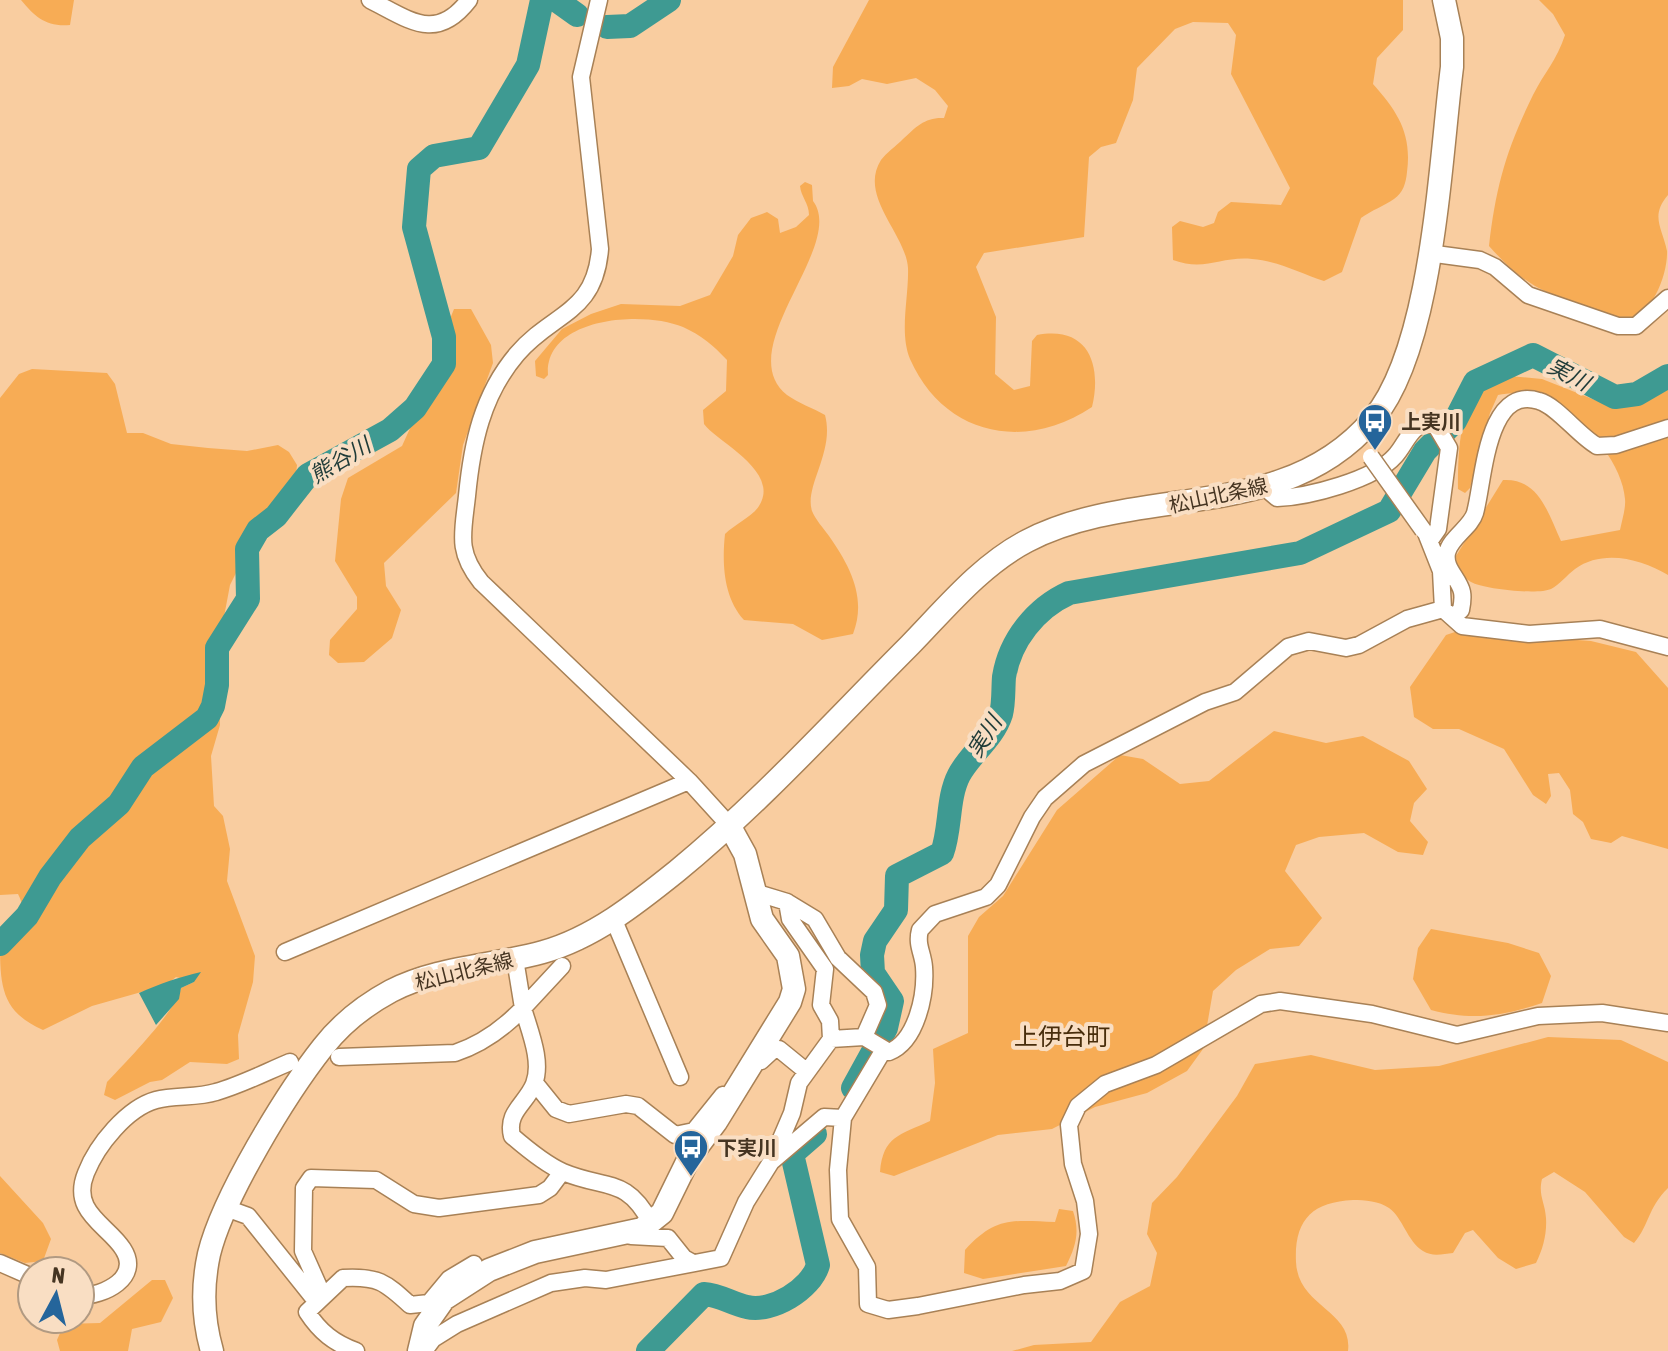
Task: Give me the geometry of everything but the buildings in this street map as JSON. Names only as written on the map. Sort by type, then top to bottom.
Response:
[{"type":"main road","name":"松山北条線","points":[[212,1351],[204,1309],[206,1274],[214,1236],[226,1208],[323,1048],[361,1009],[394,989],[442,973],[515,959],[577,940],[613,918],[678,870],[729,825],[795,765],[980,574],[1031,539],[1083,521],[1264,487],[1327,460],[1356,437],[1388,399],[1412,344],[1428,253],[1452,67],[1452,38],[1444,0]]},
{"type":"main road","points":[[422,1351],[425,1326],[441,1296],[489,1270],[524,1257],[625,1233],[651,1223],[662,1213],[689,1158],[790,1002],[794,989],[788,956],[762,919],[745,854],[729,825]]},
{"type":"street","points":[[370,0],[424,26],[443,24],[455,17],[469,0]]},
{"type":"street","points":[[599,0],[581,77],[600,249],[598,271],[585,297],[532,338],[515,356],[487,401],[477,429],[469,471],[461,549],[468,566],[481,582],[689,781],[729,825]]},
{"type":"street","points":[[1428,253],[1480,260],[1495,267],[1528,295],[1618,326],[1636,326],[1668,298]]},
{"type":"street","points":[[831,1039],[895,1050],[902,1043],[918,1013],[924,966],[918,950],[920,930],[935,914],[972,904],[992,891],[1045,798],[1084,764],[1205,702],[1235,692],[1288,647],[1309,641],[1346,648],[1359,645],[1407,619],[1461,610],[1462,592],[1448,566],[1447,551],[1475,515],[1477,489],[1497,416],[1508,405],[1523,400],[1540,401],[1597,446],[1616,445],[1668,428]]},
{"type":"street","points":[[1264,487],[1277,498],[1330,488],[1394,458],[1421,424],[1441,432],[1448,464],[1438,529],[1427,534]]},
{"type":"street","points":[[1356,437],[1427,534],[1441,571],[1448,613],[1462,626],[1529,634],[1600,629],[1668,647]]},
{"type":"street","points":[[285,952],[689,781]]},
{"type":"street","points":[[754,892],[787,902],[815,919],[838,958],[874,992],[878,1005],[873,1044],[838,1117],[840,1219],[867,1267],[868,1304],[888,1310],[1060,1281],[1083,1271],[1088,1223],[1085,1201],[1073,1164],[1069,1125],[1078,1106],[1105,1084],[1156,1065],[1261,1004],[1280,1001],[1372,1014],[1457,1035],[1538,1016],[1602,1013],[1668,1023]]},
{"type":"street","points":[[422,1351],[433,1339],[457,1324],[551,1283],[606,1280],[721,1258],[746,1202],[771,1162],[806,1071],[831,1039],[830,1021],[821,1005],[825,969],[790,919],[787,902]]},
{"type":"street","points":[[613,918],[680,1077]]},
{"type":"street","points":[[515,959],[523,1008],[535,1049],[535,1083],[511,1118],[512,1136],[562,1172],[627,1191],[638,1198],[651,1223]]},
{"type":"street","points":[[339,1057],[455,1053],[491,1037],[562,966]]},
{"type":"street","points":[[757,1057],[763,1062],[774,1049],[779,1049],[806,1071]]},
{"type":"street","points":[[96,1296],[120,1282],[127,1257],[122,1247],[93,1220],[85,1205],[85,1175],[119,1127],[137,1108],[147,1104],[215,1093],[290,1062]]},
{"type":"street","points":[[535,1083],[556,1109],[569,1114],[626,1104],[638,1106],[675,1135],[683,1135],[694,1131],[733,1084],[743,1079]]},
{"type":"street","points":[[771,1162],[838,1117]]},
{"type":"street","points":[[320,1298],[303,1251],[304,1188],[311,1178],[376,1180],[414,1204],[439,1208],[539,1195],[550,1188],[562,1172]]},
{"type":"street","points":[[226,1208],[248,1216],[320,1298]]},
{"type":"street","points":[[625,1233],[635,1238],[660,1235],[668,1238],[684,1258],[693,1263]]},
{"type":"street","points":[[356,1351],[340,1346],[318,1329],[307,1312],[343,1278],[370,1277],[389,1285],[410,1305],[429,1303],[441,1296],[449,1279],[474,1264]]},
{"type":"shaded area","points":[[21,0],[74,0],[70,25],[42,20]]},
{"type":"shaded area","points":[[869,0],[1403,0],[1403,30],[1377,58],[1373,84],[1390,104],[1405,135],[1408,158],[1405,184],[1394,199],[1361,218],[1342,272],[1324,281],[1262,260],[1194,264],[1173,260],[1172,227],[1180,221],[1203,227],[1214,223],[1218,212],[1231,202],[1281,205],[1290,188],[1231,74],[1236,35],[1228,23],[1193,22],[1175,29],[1137,68],[1133,100],[1116,143],[1101,147],[1089,157],[1084,237],[984,253],[976,267],[996,317],[995,374],[1014,390],[1030,386],[1032,341],[1037,335],[1069,336],[1088,352],[1093,364],[1095,392],[1092,407],[1066,421],[1040,429],[1014,432],[989,429],[965,420],[943,405],[925,385],[910,359],[905,337],[908,268],[900,242],[885,215],[875,187],[875,174],[883,157],[921,124],[944,118],[948,106],[935,90],[916,78],[887,84],[862,79],[849,86],[832,88],[833,67]]},
{"type":"shaded area","points":[[1539,0],[1668,0],[1668,195],[1658,216],[1667,260],[1657,293],[1644,311],[1636,316],[1609,315],[1546,292],[1524,279],[1489,246],[1499,186],[1509,151],[1533,95],[1565,35],[1553,14]]},
{"type":"shaded area","points":[[805,182],[812,185],[819,220],[815,244],[779,325],[772,352],[773,375],[787,395],[825,415],[826,442],[812,491],[812,511],[844,559],[857,595],[857,621],[853,634],[822,640],[793,624],[744,620],[728,590],[724,567],[725,534],[756,510],[763,493],[762,481],[755,469],[704,424],[703,410],[726,391],[727,360],[717,350],[683,327],[644,319],[622,319],[578,330],[562,341],[551,356],[548,375],[544,379],[536,376],[535,361],[562,329],[591,314],[621,304],[680,306],[710,295],[733,256],[738,235],[751,218],[767,212],[778,219],[780,233],[796,227],[809,215],[800,186]]},
{"type":"shaded area","points":[[454,309],[471,309],[491,345],[493,363],[463,445],[456,493],[384,563],[386,586],[401,610],[392,638],[364,662],[338,663],[329,655],[330,640],[357,609],[357,597],[335,561],[341,499],[348,478],[402,446],[445,351],[448,324]]},
{"type":"shaded area","points":[[32,369],[107,373],[115,384],[127,433],[143,433],[171,444],[208,448],[247,451],[278,445],[289,452],[297,465],[295,485],[254,537],[230,585],[220,638],[220,725],[211,756],[214,806],[223,816],[230,849],[227,881],[255,956],[253,982],[238,1035],[239,1059],[227,1064],[190,1062],[162,1080],[150,1082],[115,1100],[104,1095],[107,1082],[161,1022],[181,988],[194,982],[176,977],[166,985],[92,1006],[43,1030],[29,1023],[10,1005],[2,983],[0,937],[17,925],[22,907],[18,894],[0,895],[0,398],[19,374]]},
{"type":"shaded area","points":[[1509,376],[1542,379],[1605,404],[1626,407],[1668,383],[1668,575],[1646,564],[1622,558],[1598,559],[1575,569],[1551,589],[1523,591],[1477,585],[1457,570],[1456,556],[1503,480],[1515,481],[1534,491],[1561,541],[1620,530],[1625,499],[1623,486],[1611,460],[1574,414],[1541,396],[1498,395],[1490,413],[1470,488],[1465,493],[1458,489],[1461,434],[1469,406],[1484,385]]},
{"type":"shaded area","points":[[1458,631],[1591,641],[1636,652],[1668,688],[1668,849],[1622,836],[1611,843],[1591,839],[1583,822],[1573,814],[1570,790],[1559,773],[1548,774],[1551,796],[1546,804],[1533,795],[1504,749],[1459,729],[1433,729],[1414,717],[1410,687],[1446,635]]},
{"type":"shaded area","points":[[1274,731],[1326,743],[1363,736],[1409,761],[1427,789],[1414,803],[1410,821],[1428,842],[1423,855],[1398,852],[1364,833],[1319,837],[1296,845],[1285,871],[1322,918],[1299,946],[1270,949],[1236,970],[1213,991],[1203,1049],[1187,1071],[1147,1093],[1095,1107],[1052,1129],[998,1135],[894,1176],[880,1172],[889,1144],[930,1121],[935,1083],[933,1049],[968,1033],[968,936],[979,917],[1003,896],[1057,810],[1120,755],[1143,759],[1180,784],[1209,781]]},
{"type":"shaded area","points":[[1431,929],[1508,943],[1539,953],[1551,976],[1542,1003],[1487,1016],[1431,1010],[1413,979],[1418,948]]},
{"type":"shaded area","points":[[1548,1037],[1621,1040],[1668,1062],[1668,1188],[1634,1243],[1624,1237],[1585,1192],[1554,1172],[1542,1179],[1541,1185],[1546,1224],[1541,1252],[1536,1263],[1516,1269],[1498,1258],[1473,1230],[1465,1233],[1453,1253],[1430,1254],[1418,1247],[1394,1212],[1385,1206],[1367,1201],[1339,1202],[1316,1209],[1302,1224],[1296,1262],[1306,1289],[1342,1326],[1348,1351],[1012,1351],[1034,1345],[1091,1342],[1120,1302],[1150,1286],[1157,1253],[1147,1234],[1152,1203],[1177,1177],[1237,1096],[1255,1064],[1311,1055],[1375,1070],[1439,1066]]},
{"type":"shaded area","points":[[0,1176],[43,1223],[51,1239],[45,1255],[16,1255],[16,1259],[0,1253]]},
{"type":"shaded area","points":[[1059,1209],[1073,1211],[1076,1226],[1074,1245],[1066,1266],[983,1279],[964,1273],[965,1250],[986,1231],[1016,1221],[1055,1222]]},
{"type":"shaded area","points":[[152,1280],[165,1280],[173,1298],[161,1322],[132,1329],[128,1351],[60,1351],[57,1340],[59,1335],[96,1335],[96,1323]]},
{"type":"water","points":[[201,972],[194,982],[181,988],[179,999],[156,1025],[139,993]]},
{"type":"waterway","name":"熊谷川","points":[[0,944],[27,916],[50,877],[80,838],[119,804],[143,767],[207,718],[217,685],[217,648],[248,599],[247,549],[258,530],[276,516],[308,475],[390,430],[415,408],[444,364],[444,337],[414,227],[419,169],[434,156],[479,148],[528,65],[542,0]]},
{"type":"waterway","name":"熊谷川","points":[[556,0],[577,15]]},
{"type":"waterway","name":"熊谷川","points":[[607,27],[630,26],[669,0]]},
{"type":"waterway","name":"実川","points":[[853,1088],[886,1028],[892,1001],[873,973],[872,955],[875,941],[896,910],[897,876],[942,853],[955,784],[997,723],[1002,710],[1004,677],[1012,650],[1026,627],[1046,607],[1069,593],[1300,553],[1389,511],[1425,451],[1455,421],[1475,382],[1533,355],[1615,397],[1637,394],[1668,376]]},
{"type":"waterway","name":"実川","points":[[648,1351],[704,1294],[757,1308],[779,1303],[799,1290],[814,1274],[818,1265],[792,1154],[815,1134]]},
{"type":"place","name":"上実川","points":[[1375,452]]},
{"type":"place","name":"下実川","points":[[691,1178]]},
{"type":"district","name":"上伊台町","points":[[1062,1036]]}]
